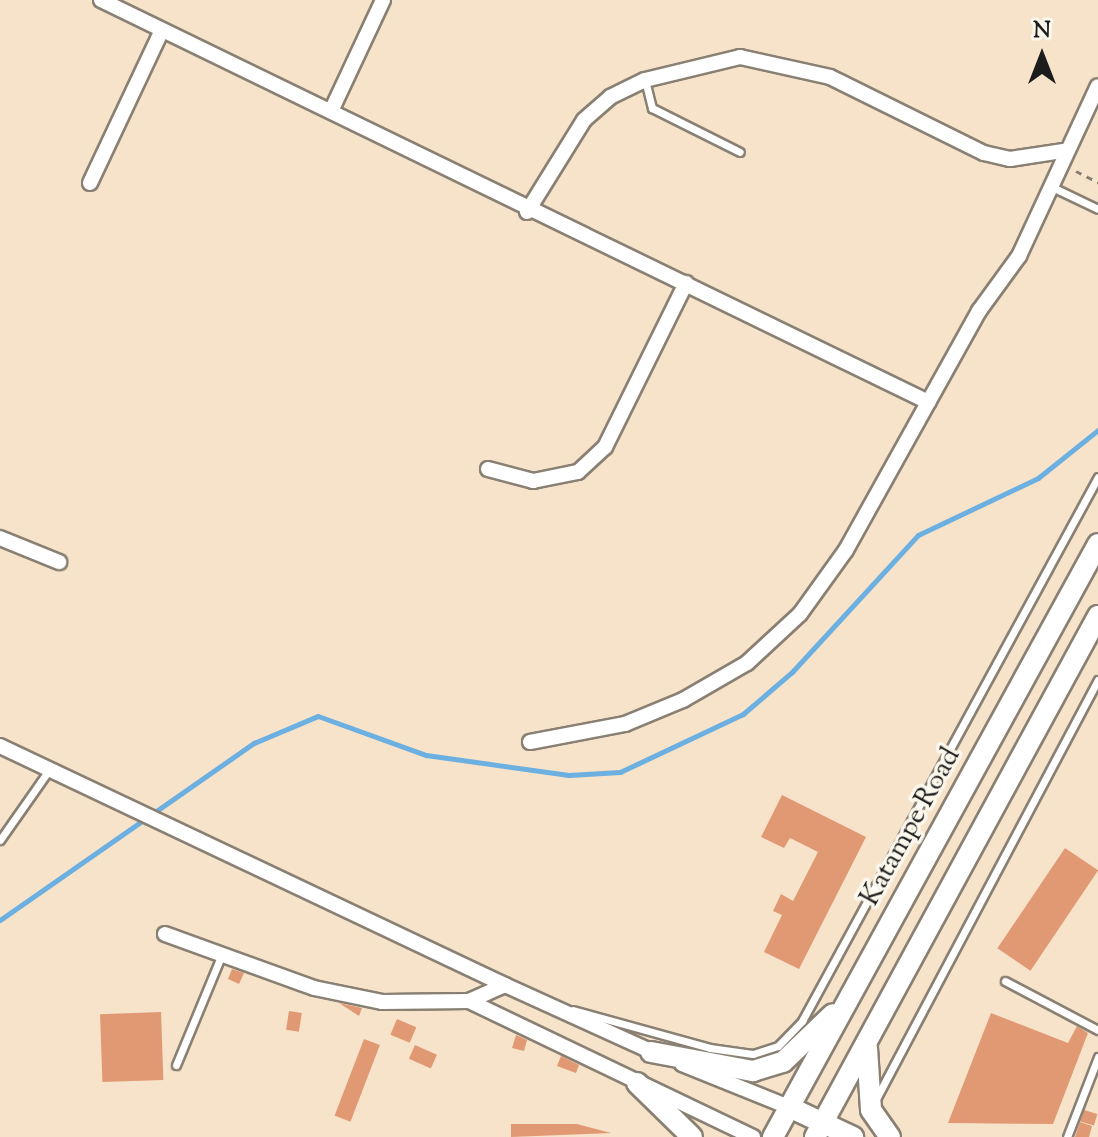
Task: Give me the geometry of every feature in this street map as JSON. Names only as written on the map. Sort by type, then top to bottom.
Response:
[{"type":"main road","name":"Katampe Road","points":[[773,1137],[1098,544]]},
{"type":"main road","points":[[819,1130],[1098,616]]},
{"type":"main road","points":[[651,1052],[753,1071],[783,1062],[847,1000]]},
{"type":"main road","points":[[868,1039],[871,1110],[890,1137]]},
{"type":"main road","points":[[637,1083],[692,1137]]},
{"type":"main road","points":[[789,1107],[819,1130],[853,1137]]},
{"type":"street","points":[[101,0],[161,32],[332,109],[527,212],[686,283],[928,402]]},
{"type":"street","points":[[332,109],[383,0]]},
{"type":"street","points":[[90,183],[161,32]]},
{"type":"street","points":[[527,212],[584,120],[645,80],[740,57],[778,61],[830,77],[984,153],[1010,159],[1062,157]]},
{"type":"street","points":[[530,742],[625,724],[747,663],[800,614],[846,550],[928,402],[1019,256],[1062,157],[1098,86]]},
{"type":"street","points":[[488,469],[533,481],[578,472],[605,447],[686,283]]},
{"type":"street","points":[[0,538],[59,562]]},
{"type":"street","points":[[0,746],[540,1002],[651,1052],[789,1107]]},
{"type":"street","points":[[165,934],[314,988],[382,1002],[469,1001],[505,985]]},
{"type":"street","points":[[469,1001],[753,1137]]},
{"type":"lane","points":[[645,80],[652,108],[740,152]]},
{"type":"lane","points":[[1049,186],[1098,209]]},
{"type":"lane","points":[[540,1002],[710,1048],[753,1054],[778,1046],[802,1021],[1098,477]]},
{"type":"lane","points":[[871,1110],[1098,680]]},
{"type":"lane","points":[[0,840],[50,768]]},
{"type":"lane","points":[[176,1065],[222,954]]},
{"type":"lane","points":[[1005,981],[1098,1030]]},
{"type":"lane","points":[[1067,1137],[1098,1057]]},
{"type":"path","points":[[1062,157],[1098,182]]},
{"type":"building","points":[[782,795],[866,837],[799,969],[764,952],[782,915],[773,911],[781,894],[793,901],[818,852],[790,838],[784,848],[761,837]]},
{"type":"building","points":[[1065,848],[1098,871],[1030,971],[997,948]]},
{"type":"building","points":[[232,969],[244,973],[239,984],[228,979]]},
{"type":"building","points":[[339,1003],[362,1008],[359,1016]]},
{"type":"building","points":[[289,1011],[302,1013],[299,1032],[286,1030]]},
{"type":"building","points":[[161,1012],[163,1080],[102,1082],[100,1014]]},
{"type":"building","points":[[991,1013],[1068,1043],[1077,1026],[1088,1033],[1053,1124],[948,1123]]},
{"type":"building","points":[[397,1019],[416,1027],[410,1043],[390,1035]]},
{"type":"building","points":[[516,1035],[527,1040],[524,1051],[512,1048]]},
{"type":"building","points":[[364,1039],[380,1045],[350,1122],[335,1116]]},
{"type":"building","points":[[415,1045],[437,1055],[431,1068],[409,1059]]},
{"type":"building","points":[[561,1056],[579,1065],[576,1073],[557,1066]]},
{"type":"building","points":[[1084,1110],[1097,1114],[1094,1126],[1080,1121]]},
{"type":"building","points":[[1080,1122],[1092,1126],[1089,1137],[1075,1137]]},
{"type":"building","points":[[511,1124],[577,1124],[611,1133],[511,1137]]},
{"type":"waterway","points":[[0,920],[254,743],[318,716],[426,755],[569,775],[620,772],[743,714],[792,672],[918,535],[1038,478],[1098,430]]}]
